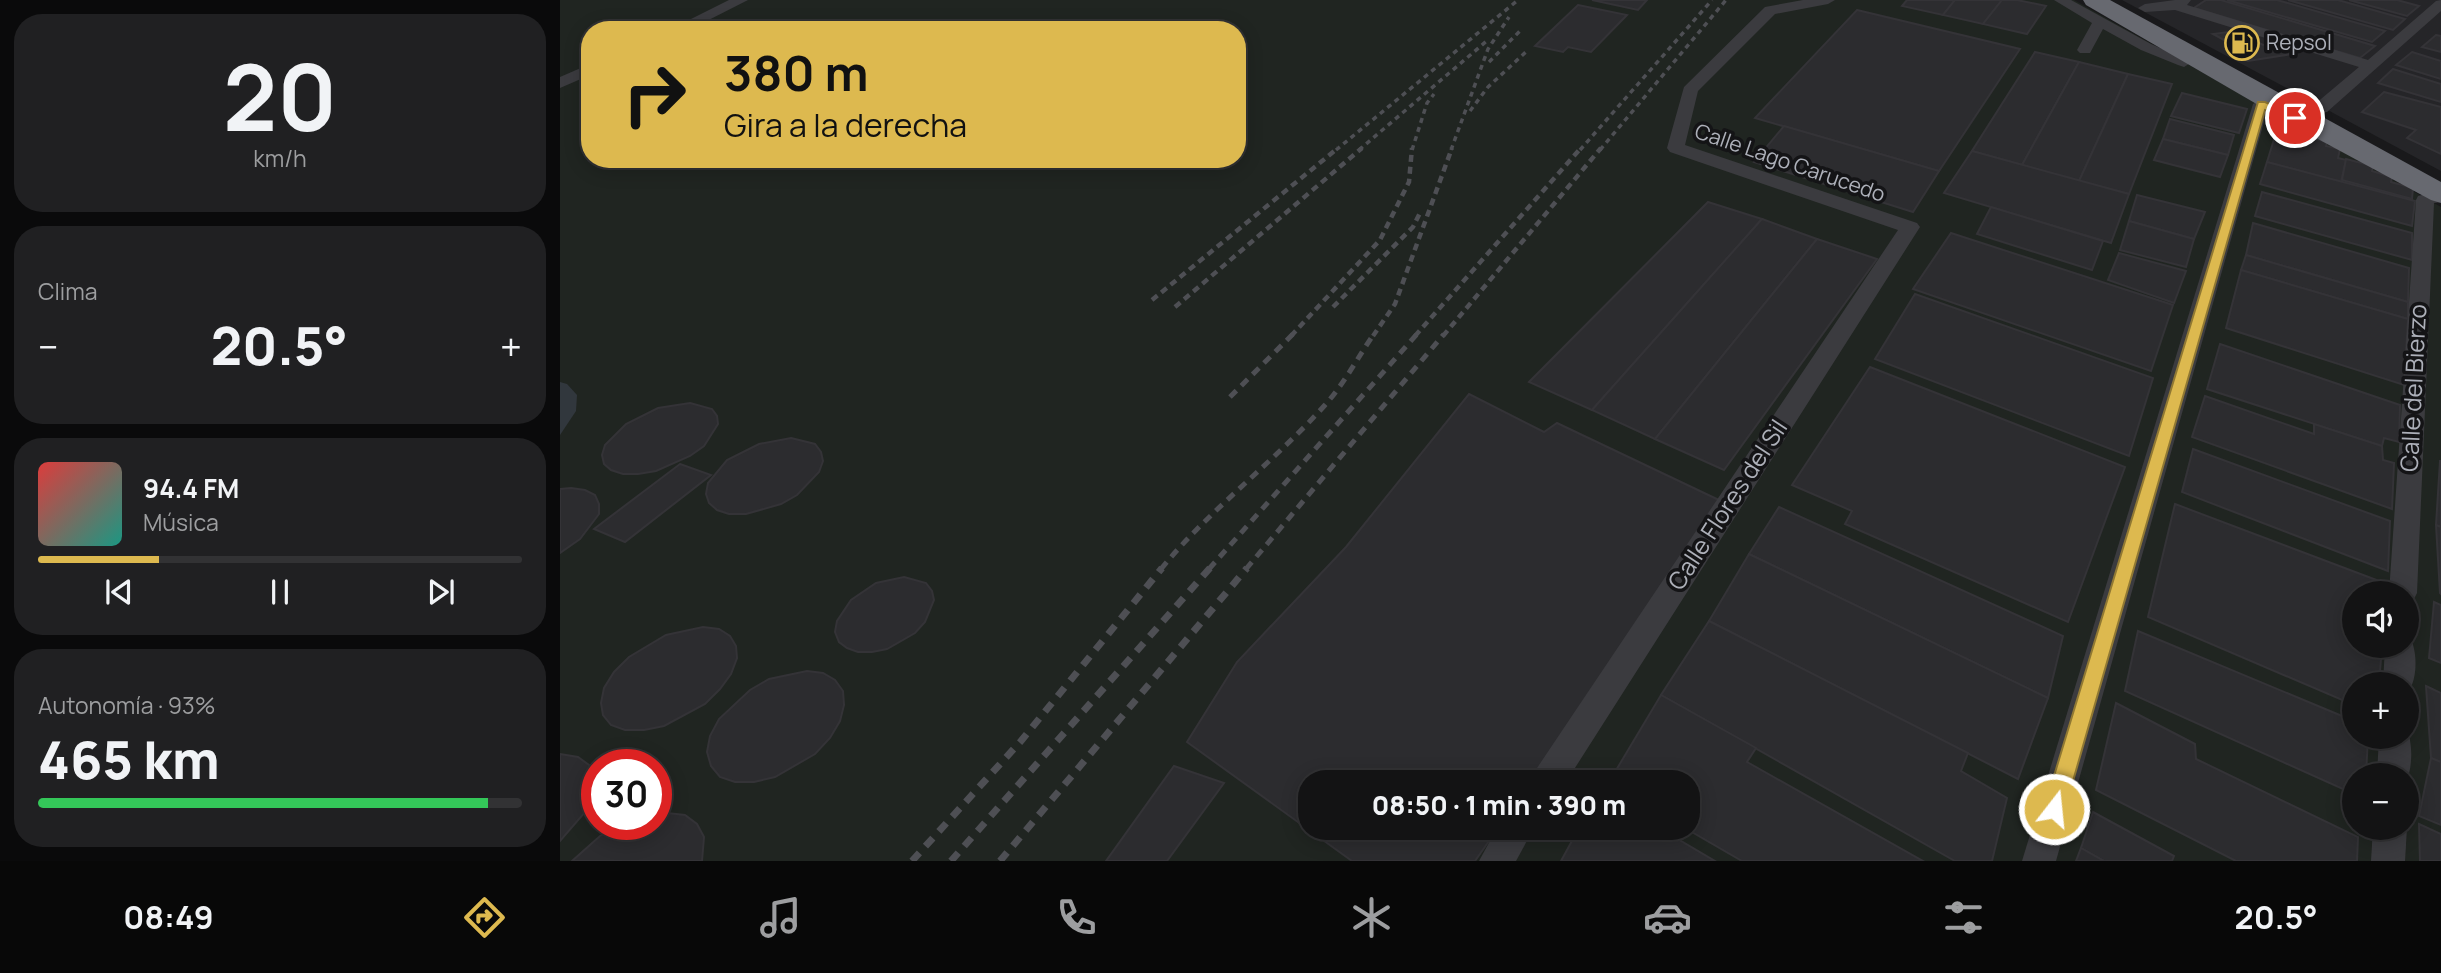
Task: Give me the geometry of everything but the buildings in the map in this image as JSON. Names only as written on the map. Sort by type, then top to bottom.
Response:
[{"type":"highway","points":[[2115,0],[2441,178]]},
{"type":"highway","points":[[2097,11],[2318,117],[2441,195]]},
{"type":"street","points":[[696,21],[741,0]]},
{"type":"street","name":"Calle Lago Carucedo","points":[[1828,0],[1770,10],[1690,90],[1676,148],[1910,227]]},
{"type":"street","points":[[2061,0],[2097,11],[2146,47],[2184,62]]},
{"type":"street","points":[[2085,0],[2184,62],[2262,104],[2318,117],[2369,65],[2441,4]]},
{"type":"street","points":[[2145,8],[2180,3],[2369,65]]},
{"type":"street","points":[[2085,50],[2097,11]]},
{"type":"street","points":[[560,83],[581,73]]},
{"type":"street","points":[[2039,861],[2262,104]]},
{"type":"street","name":"Calle del Bierzo","points":[[2404,581],[2425,200],[2441,195]]},
{"type":"street","name":"Calle Flores del Sil","points":[[1555,770],[1910,227]]},
{"type":"street","points":[[1496,861],[1509,840]]},
{"type":"street","points":[[2388,861],[2389,840]]},
{"type":"shaded area","points":[[560,0],[2074,0],[2441,207],[2441,861],[560,861]]},
{"type":"shaded area","points":[[2122,0],[2441,0],[2441,171],[2309,100]]},
{"type":"shaded area","points":[[560,382],[567,384],[577,395],[576,411],[560,435]]},
{"type":"railway","points":[[1336,150],[1518,0]]},
{"type":"railway","points":[[1580,150],[1712,0]]},
{"type":"railway","points":[[1600,150],[1726,0]]},
{"type":"railway","points":[[1451,150],[1488,49],[1509,17]]},
{"type":"railway","points":[[1489,62],[1521,30]]},
{"type":"railway","points":[[1359,150],[1489,39]]},
{"type":"railway","points":[[1470,111],[1488,87],[1528,50]]},
{"type":"railway","points":[[1412,150],[1427,103],[1434,94]]},
{"type":"railway","points":[[1152,300],[1338,148]]},
{"type":"railway","points":[[1175,307],[1362,148]]},
{"type":"railway","points":[[1291,336],[1380,240],[1409,182],[1412,148]]},
{"type":"railway","points":[[1373,336],[1395,304],[1452,148]]},
{"type":"railway","points":[[1415,336],[1581,148]]},
{"type":"railway","points":[[1443,336],[1601,148]]},
{"type":"railway","points":[[1333,307],[1413,227],[1420,213]]},
{"type":"railway","points":[[1161,569],[1180,547],[1325,405],[1374,334]]},
{"type":"railway","points":[[1209,569],[1417,334]]},
{"type":"railway","points":[[1246,569],[1444,334]]},
{"type":"railway","points":[[1230,397],[1291,336]]},
{"type":"railway","points":[[912,861],[1021,741],[1162,568]]},
{"type":"railway","points":[[951,861],[1210,568]]},
{"type":"railway","points":[[1000,861],[1247,568]]},
{"type":"place","name":"Repsol","points":[[2242,43]]},
{"type":"route","points":[[2054,809],[2262,104],[2295,118]]}]
